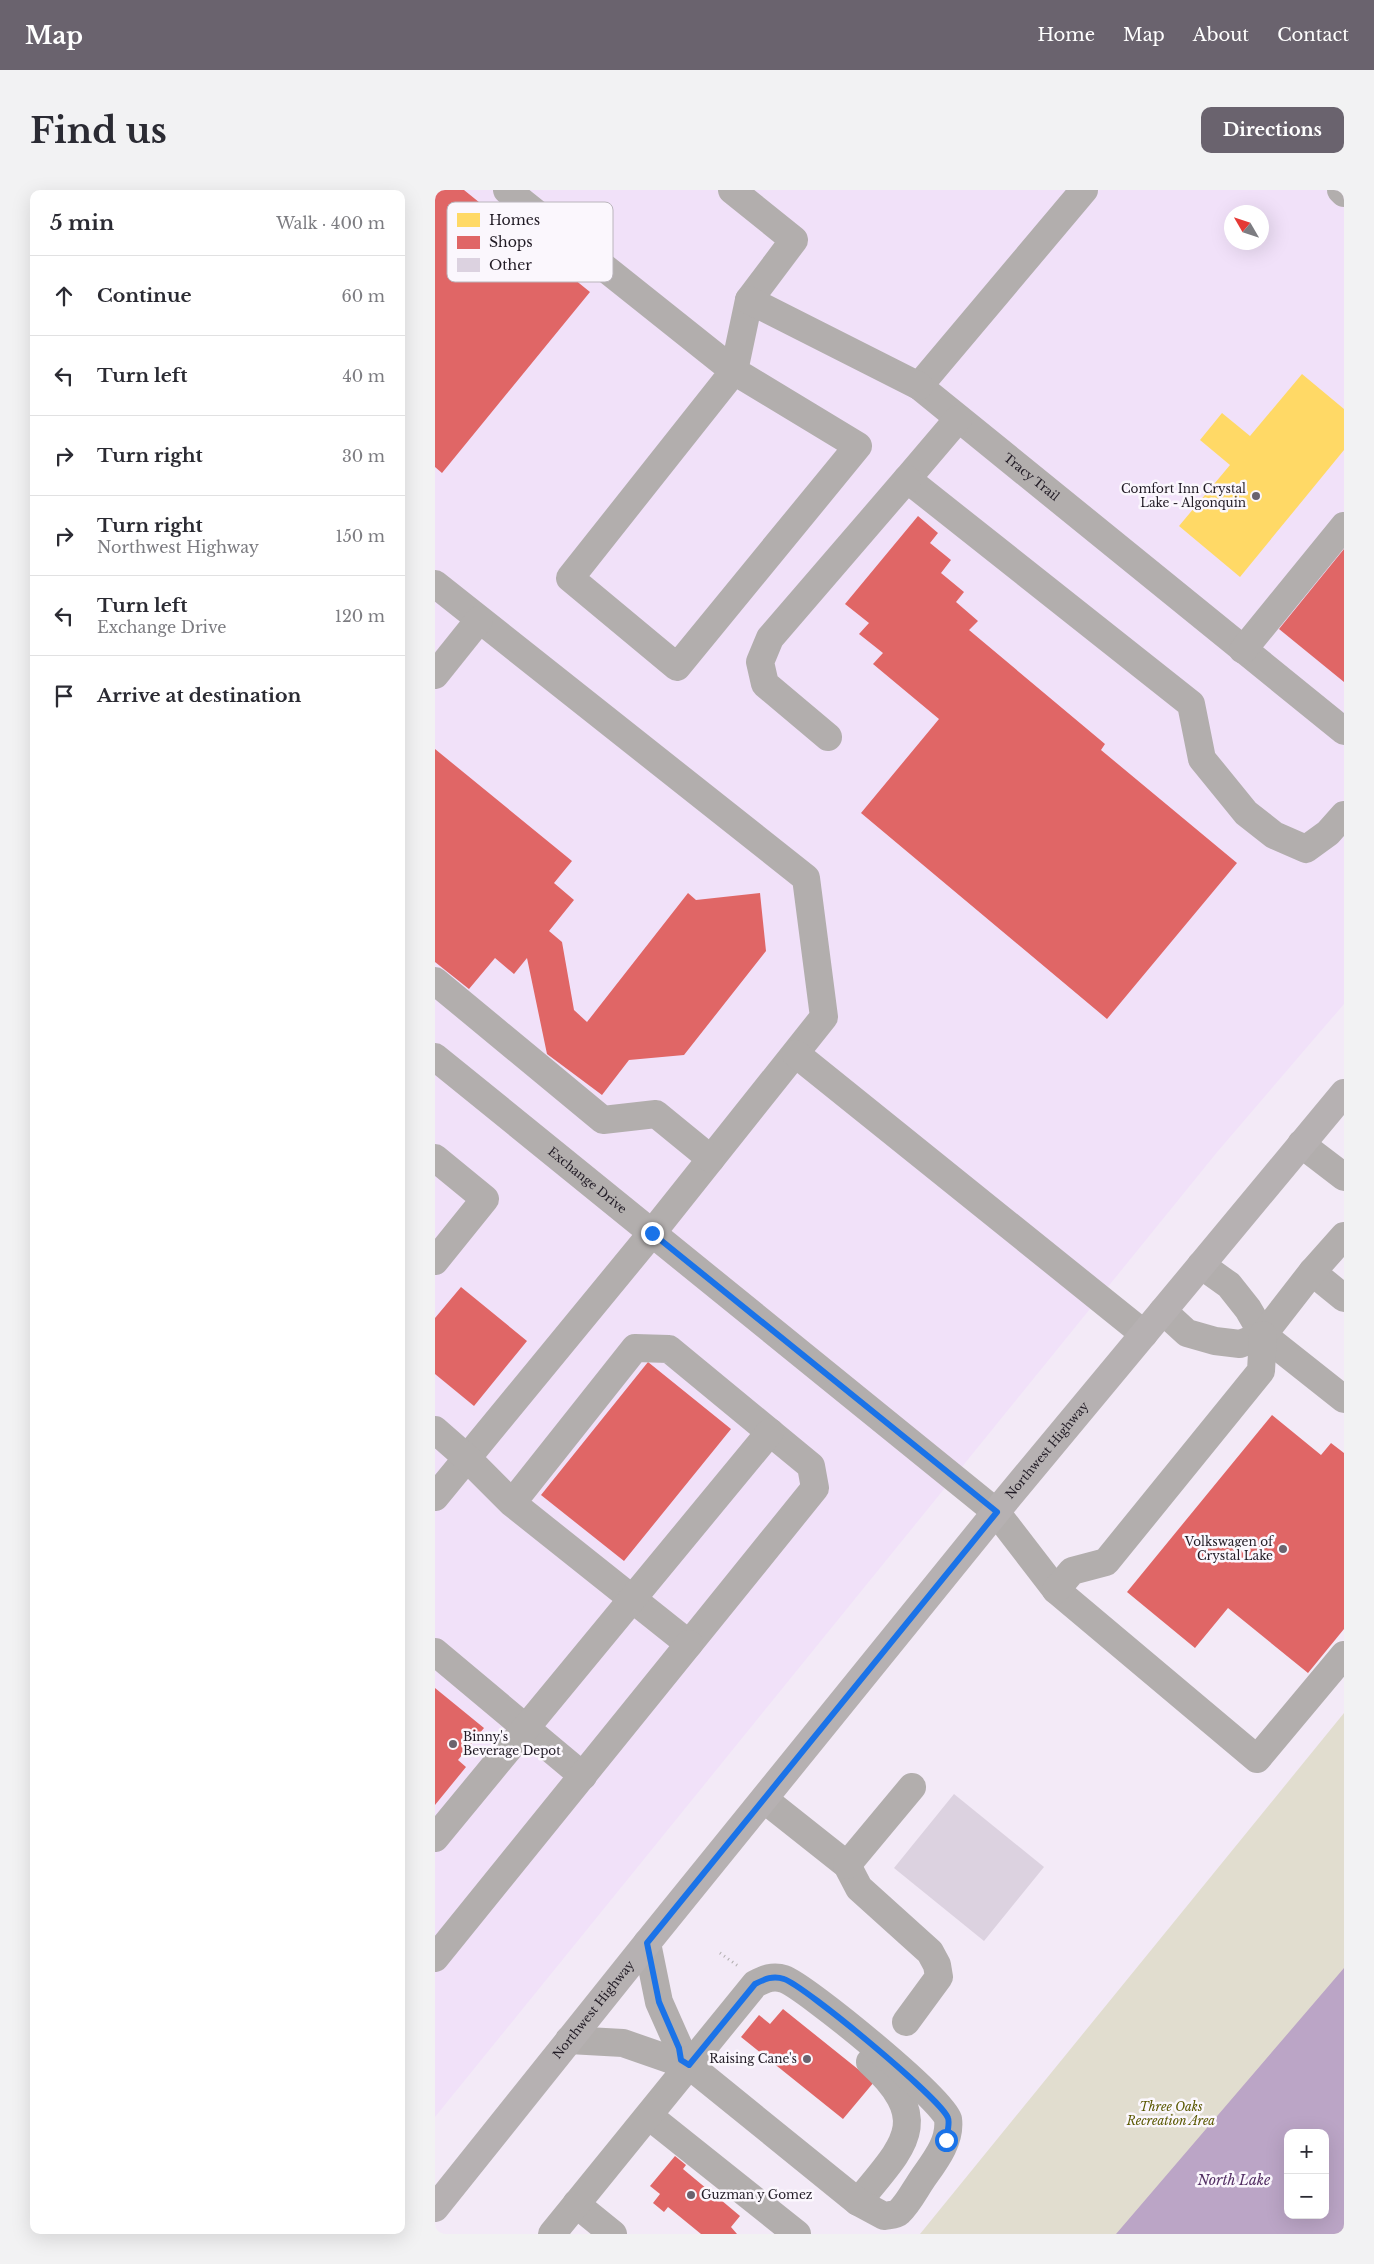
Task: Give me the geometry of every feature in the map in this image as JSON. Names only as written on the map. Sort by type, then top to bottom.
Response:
[{"type":"main road","name":"Northwest Highway","points":[[435,2208],[647,1943],[997,1512],[1344,1093]]},
{"type":"lane","points":[[507,190],[522,202]]},
{"type":"lane","points":[[613,275],[734,371],[858,446],[677,666],[570,578],[734,371],[749,300],[794,240],[732,190]]},
{"type":"lane","points":[[919,386],[1084,190]]},
{"type":"lane","points":[[1341,190],[1344,193]]},
{"type":"lane","name":"Tracy Trail","points":[[749,300],[919,386],[1344,731]]},
{"type":"lane","points":[[828,737],[765,684],[760,662],[770,638],[958,419]]},
{"type":"lane","points":[[907,479],[1191,704],[1202,759],[1246,813],[1274,835],[1306,849],[1329,833],[1344,816]]},
{"type":"lane","points":[[1243,650],[1344,526]]},
{"type":"lane","points":[[435,584],[806,878],[824,1017],[652,1233],[435,1497]]},
{"type":"lane","points":[[435,675],[479,620]]},
{"type":"lane","points":[[435,981],[603,1120],[655,1114],[711,1159]]},
{"type":"lane","points":[[796,1054],[1144,1334]]},
{"type":"lane","name":"Exchange Drive","points":[[435,1056],[997,1512],[1056,1590],[1257,1759],[1344,1655]]},
{"type":"lane","points":[[1301,1144],[1344,1176]]},
{"type":"lane","points":[[435,1158],[485,1199],[435,1261]]},
{"type":"lane","points":[[1163,1311],[1187,1333],[1215,1341],[1240,1344],[1263,1335],[1312,1272],[1344,1236]]},
{"type":"lane","points":[[1201,1265],[1229,1285],[1248,1309],[1263,1335],[1344,1399]]},
{"type":"lane","points":[[1312,1272],[1344,1298]]},
{"type":"lane","points":[[1056,1590],[1072,1571],[1107,1562],[1261,1371],[1263,1335]]},
{"type":"lane","points":[[435,1958],[815,1488],[811,1466],[669,1349],[635,1348],[511,1503]]},
{"type":"lane","points":[[435,1430],[467,1458],[511,1503],[689,1644]]},
{"type":"lane","points":[[435,1838],[770,1432]]},
{"type":"lane","points":[[435,1652],[527,1727],[583,1776]]},
{"type":"lane","points":[[847,1865],[912,1787]]},
{"type":"lane","points":[[765,1800],[847,1865],[859,1888],[930,1952],[937,1965],[939,1977],[906,2022]]},
{"type":"lane","points":[[552,2234],[649,2116],[685,2062],[755,1984],[769,1977],[784,1979],[807,1992],[905,2072],[938,2103],[948,2118],[946,2140],[935,2161],[898,2213],[884,2216],[858,2202],[685,2062],[659,2002],[647,1943]]},
{"type":"lane","points":[[784,1979],[788,1996],[850,2044],[885,2076],[902,2100],[907,2117],[907,2132],[899,2150],[858,2202]]},
{"type":"lane","points":[[569,2040],[623,2043],[669,2059],[685,2062]]},
{"type":"lane","points":[[649,2116],[792,2232]]},
{"type":"lane","points":[[576,2204],[613,2234]]},
{"type":"shaded area","points":[[435,190],[1344,190],[1344,1004],[1218,1151],[435,2117]]},
{"type":"green space","name":"Three Oaks Recreation Area","points":[[1344,1713],[1344,2234],[920,2234]]},
{"type":"water","name":"North Lake","points":[[1344,1968],[1344,2234],[1116,2234]]},
{"type":"building: Homes","name":"Comfort Inn Crystal Lake - Algonquin","points":[[1302,374],[1344,409],[1344,450],[1240,577],[1179,526],[1230,465],[1200,440],[1222,413],[1250,436]]},
{"type":"building: Shops","points":[[435,190],[464,190],[479,202],[447,202],[447,282],[578,282],[590,292],[442,473],[435,467]]},
{"type":"building: Shops","points":[[918,516],[938,533],[930,543],[951,560],[941,573],[964,592],[956,602],[978,621],[969,630],[1105,744],[1101,750],[1237,863],[1107,1019],[861,813],[939,719],[873,664],[883,653],[859,634],[869,623],[845,604]]},
{"type":"building: Shops","points":[[1344,549],[1344,682],[1279,629]]},
{"type":"building: Shops","points":[[435,749],[572,861],[554,883],[574,900],[549,931],[562,942],[574,1010],[587,1022],[688,893],[696,900],[760,893],[766,951],[684,1055],[629,1060],[602,1095],[547,1054],[527,958],[514,974],[495,958],[469,989],[435,962]]},
{"type":"building: Shops","points":[[461,1287],[527,1341],[474,1406],[435,1374],[435,1318]]},
{"type":"building: Shops","points":[[648,1362],[731,1429],[624,1561],[541,1495]]},
{"type":"building: Shops","points":[[1272,1415],[1321,1455],[1331,1443],[1344,1453],[1344,1629],[1308,1673],[1228,1608],[1195,1648],[1127,1592]]},
{"type":"building: Shops","name":"Binny's Beverage Depot","points":[[435,1688],[484,1728],[458,1760],[466,1767],[435,1805]]},
{"type":"building: Shops","name":"Raising Cane's","points":[[783,2009],[874,2082],[843,2119],[741,2037],[759,2015],[770,2024]]},
{"type":"building: Shops","name":"Guzman y Gomez","points":[[675,2156],[686,2165],[683,2169],[713,2194],[717,2190],[724,2196],[721,2200],[740,2216],[731,2227],[737,2234],[701,2234],[668,2207],[664,2212],[653,2203],[660,2194],[650,2186]]},
{"type":"building: Other","points":[[954,1794],[1044,1867],[984,1941],[894,1868]]},
{"type":"place","name":"Comfort Inn Crystal Lake - Algonquin","points":[[1256,496]]},
{"type":"place","name":"Volkswagen of Crystal Lake","points":[[1283,1549]]},
{"type":"place","name":"Binny's Beverage Depot","points":[[453,1744]]},
{"type":"place","name":"Raising Cane's","points":[[807,2059]]},
{"type":"place","name":"Guzman y Gomez","points":[[691,2195]]},
{"type":"route","points":[[652,1233],[997,1512],[647,1943],[659,2002],[665,2020],[679,2048],[681,2060],[689,2065],[755,1984],[769,1977],[784,1979],[807,1992],[905,2072],[938,2103],[948,2118],[946,2140]]}]
